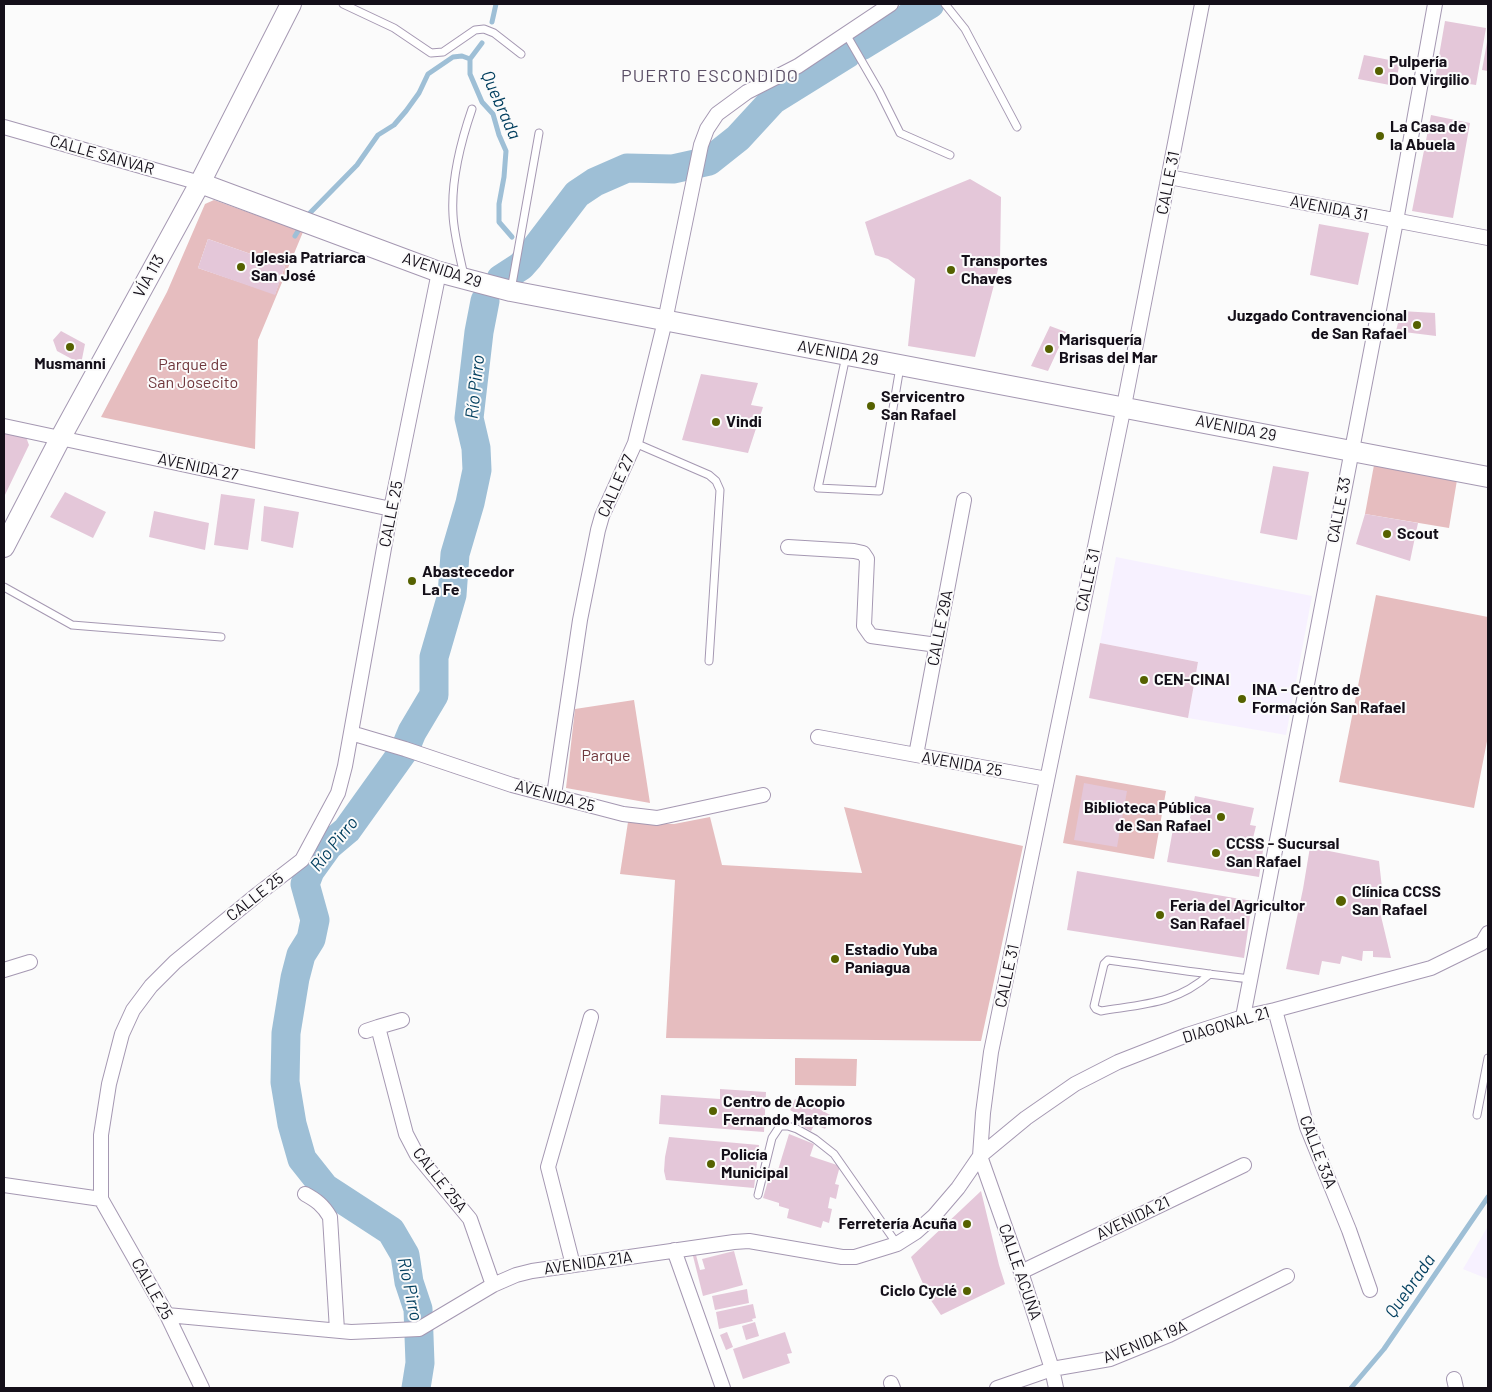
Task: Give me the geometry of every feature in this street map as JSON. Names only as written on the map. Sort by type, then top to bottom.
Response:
[{"type":"main road","name":"VÍA 113","points":[[4,547],[61,437],[200,183],[291,4]]},
{"type":"main road","name":"AVENIDA 29","points":[[200,183],[439,272],[511,291],[1124,406],[1488,477]]},
{"type":"street","name":"CALLE 27","points":[[554,796],[580,620],[598,530],[602,516],[635,443],[664,321],[701,145],[707,128],[717,114],[747,92],[798,66],[891,4]]},
{"type":"street","name":"CALLE 31","points":[[980,1156],[983,1113],[991,1052],[1124,406],[1202,4]]},
{"type":"street","name":"CALLE 33","points":[[1243,1017],[1350,451],[1396,220],[1435,4]]},
{"type":"street","name":"CALLE SANVAR","points":[[4,127],[200,183]]},
{"type":"street","name":"AVENIDA 31","points":[[1169,177],[1488,238]]},
{"type":"street","name":"CALLE 25","points":[[202,1388],[167,1315],[101,1199],[101,1135],[109,1084],[122,1034],[133,1010],[151,986],[175,962],[302,860],[338,793],[351,733],[391,509],[439,272]]},
{"type":"street","name":"AVENIDA 27","points":[[4,426],[391,509]]},
{"type":"street","name":"CALLE 29A","points":[[916,756],[964,500]]},
{"type":"street","points":[[788,548],[863,553],[867,559],[864,626],[867,631],[872,636],[937,645]]},
{"type":"street","name":"AVENIDA 25","points":[[351,733],[512,785],[623,814],[657,818],[763,795]]},
{"type":"street","name":"AVENIDA 25","points":[[818,737],[1047,779]]},
{"type":"street","name":"DIAGONAL 21","points":[[980,1156],[1026,1118],[1075,1084],[1118,1062],[1187,1035],[1243,1017],[1431,968],[1482,943],[1488,933]]},
{"type":"street","points":[[4,970],[30,962]]},
{"type":"street","name":"CALLE 33A","points":[[1275,1010],[1307,1127],[1349,1230],[1370,1290]]},
{"type":"street","points":[[573,1266],[548,1167],[591,1017]]},
{"type":"street","name":"CALLE 25A","points":[[402,1020],[372,1029],[406,1134],[417,1155],[470,1219],[493,1285]]},
{"type":"street","name":"AVENIDA 21A","points":[[167,1315],[337,1330],[419,1329],[493,1285],[516,1275],[532,1271],[749,1241],[849,1258],[897,1244],[916,1232],[934,1216],[958,1188],[980,1156]]},
{"type":"street","name":"CALLE ACUÑA","points":[[980,1156],[1021,1272],[1052,1369],[1056,1388]]},
{"type":"street","name":"AVENIDA 21","points":[[1021,1272],[1244,1165]]},
{"type":"street","points":[[4,1185],[101,1199]]},
{"type":"street","points":[[305,1194],[320,1204],[330,1217],[337,1330]]},
{"type":"street","points":[[674,1250],[723,1388]]},
{"type":"street","name":"AVENIDA 19A","points":[[996,1388],[1052,1369],[1110,1359],[1169,1335],[1287,1276]]},
{"type":"lane","points":[[343,4],[394,28],[432,53],[443,52],[475,30],[484,29],[494,33],[521,54]]},
{"type":"lane","points":[[945,4],[965,29],[1017,127]]},
{"type":"lane","points":[[846,34],[880,91],[900,133],[950,155]]},
{"type":"lane","points":[[464,279],[453,215],[455,176],[462,140],[472,109]]},
{"type":"lane","points":[[511,291],[539,133]]},
{"type":"lane","points":[[846,355],[818,488],[879,491],[900,364]]},
{"type":"lane","points":[[635,443],[709,475],[716,481],[720,490],[708,661]]},
{"type":"lane","points":[[4,587],[72,624],[220,638]]},
{"type":"lane","points":[[1210,974],[1182,994],[1165,1001],[1101,1011],[1094,1006],[1104,964],[1108,960],[1250,979]]},
{"type":"lane","points":[[1477,1116],[1488,1058]]},
{"type":"lane","points":[[758,1195],[772,1138],[776,1131],[780,1126],[797,1129],[815,1138],[834,1154],[897,1244]]},
{"type":"shaded area","points":[[1116,557],[1312,596],[1286,735],[1188,718],[1198,662],[1100,643]]},
{"type":"shaded area","points":[[1488,1226],[1488,1279],[1463,1269]]},
{"type":"green space","name":"Parque de San Josecito","points":[[214,200],[303,232],[258,340],[255,449],[101,417],[167,292],[205,204]],"holes":[[[208,239],[285,266],[275,294],[198,268]]]},
{"type":"green space","points":[[1374,465],[1457,480],[1449,528],[1365,514]]},
{"type":"green space","points":[[1376,595],[1488,617],[1488,736],[1474,808],[1339,782]]},
{"type":"green space","name":"Parque","points":[[634,700],[650,803],[566,788],[575,709]]},
{"type":"green space","points":[[1076,775],[1166,791],[1154,859],[1063,843]]},
{"type":"green space","name":"Estadio Yuba Paniagua","points":[[844,807],[1023,846],[981,1041],[666,1038],[675,880],[620,874],[628,822],[674,824],[710,817],[722,865],[862,873]]},
{"type":"green space","points":[[795,1058],[857,1059],[856,1086],[795,1085]]},
{"type":"building","points":[[1445,21],[1486,28],[1476,85],[1435,79]]},
{"type":"building","points":[[1488,42],[1488,71],[1482,70]]},
{"type":"building","name":"Pulpería Don Virgilio","points":[[1364,55],[1400,62],[1395,86],[1358,79]]},
{"type":"building","points":[[1431,115],[1470,123],[1453,218],[1412,211]]},
{"type":"building","name":"Transportes Chaves","points":[[970,179],[1001,197],[1000,262],[975,357],[908,346],[915,279],[888,259],[875,255],[865,222]]},
{"type":"building","points":[[1319,224],[1369,233],[1358,285],[1310,275]]},
{"type":"building","name":"Iglesia Patriarca San José","points":[[208,239],[285,266],[275,295],[198,268]]},
{"type":"building","name":"Juzgado Contravencional de San Rafael","points":[[1401,311],[1435,313],[1436,336],[1396,331]]},
{"type":"building","name":"Marisquería Brisas del Mar","points":[[1050,326],[1066,332],[1048,371],[1031,366]]},
{"type":"building","name":"Musmanni","points":[[61,331],[85,344],[81,364],[57,351],[53,340]]},
{"type":"building","name":"Vindi","points":[[701,374],[758,383],[751,405],[763,407],[748,453],[682,440]]},
{"type":"building","points":[[4,432],[26,437],[29,445],[4,497]]},
{"type":"building","points":[[1273,466],[1309,472],[1297,540],[1260,533]]},
{"type":"building","points":[[65,492],[106,512],[93,538],[50,517]]},
{"type":"building","points":[[221,494],[255,499],[248,550],[214,545]]},
{"type":"building","points":[[264,506],[299,512],[293,548],[261,541]]},
{"type":"building","points":[[154,511],[209,523],[205,550],[149,537]]},
{"type":"building","name":"Scout","points":[[1365,514],[1418,523],[1410,561],[1356,544]]},
{"type":"building","name":"CEN-CINAI","points":[[1100,643],[1198,662],[1188,718],[1089,698]]},
{"type":"building","points":[[1084,783],[1127,791],[1117,847],[1074,840]]},
{"type":"building","points":[[1195,796],[1254,808],[1250,825],[1256,826],[1252,842],[1264,844],[1259,877],[1167,862],[1173,829],[1187,831]]},
{"type":"building","name":"Clínica CCSS San Rafael","points":[[1311,841],[1326,844],[1324,850],[1379,861],[1382,888],[1380,912],[1391,958],[1373,957],[1373,951],[1363,951],[1362,961],[1342,956],[1340,964],[1322,961],[1319,975],[1286,969]]},
{"type":"building","name":"Feria del Agricultor San Rafael","points":[[1077,871],[1252,901],[1244,958],[1067,930]]},
{"type":"building","name":"Centro de Acopio Fernando Matamoros","points":[[720,1089],[766,1092],[764,1132],[659,1124],[661,1095],[720,1099]]},
{"type":"building","points":[[795,1099],[812,1110],[814,1106],[832,1116],[825,1129],[815,1124],[811,1131],[798,1124],[802,1117],[790,1110]]},
{"type":"building","points":[[789,1134],[814,1144],[810,1156],[840,1166],[835,1184],[839,1185],[836,1199],[830,1197],[828,1208],[832,1209],[829,1223],[823,1221],[821,1228],[787,1218],[789,1209],[779,1206],[779,1203],[763,1198],[772,1168],[778,1170]]},
{"type":"building","name":"Policía Municipal","points":[[669,1137],[759,1145],[754,1188],[666,1180],[664,1171]]},
{"type":"building","name":"Ferretería Acuña","points":[[981,1191],[1005,1284],[941,1315],[930,1299],[911,1257]]},
{"type":"building","points":[[734,1251],[743,1285],[703,1296],[693,1256],[696,1255],[700,1270],[705,1269],[702,1259]]},
{"type":"building","points":[[747,1289],[749,1303],[715,1310],[712,1296]]},
{"type":"building","points":[[753,1304],[756,1318],[752,1319],[753,1321],[719,1329],[716,1312]]},
{"type":"building","points":[[755,1322],[759,1336],[746,1340],[742,1326]]},
{"type":"building","points":[[727,1332],[733,1347],[726,1350],[720,1335]]},
{"type":"building","points":[[785,1332],[792,1353],[787,1354],[790,1363],[743,1379],[733,1349]]},
{"type":"waterway","name":"Quebrada","points":[[492,22],[496,4]]},
{"type":"waterway","name":"Río Pirro","points":[[861,46],[930,4]]},
{"type":"waterway","name":"Quebrada","points":[[482,43],[470,59],[470,74],[482,102],[493,114],[506,151],[499,204],[499,222],[512,237]]},
{"type":"waterway","name":"Río Pirro","points":[[501,279],[521,266],[577,194],[595,182],[627,168],[673,169],[709,161],[738,138],[773,100],[847,54]]},
{"type":"waterway","points":[[306,217],[357,165],[378,135],[394,125],[406,111],[419,93],[428,74],[453,57],[462,56],[470,59]]},
{"type":"waterway","points":[[295,236],[301,226]]},
{"type":"waterway","name":"Quebrada","points":[[519,255],[521,266]]},
{"type":"waterway","name":"Río Pirro","points":[[416,1388],[420,1363],[418,1309],[409,1282],[405,1255],[391,1231],[325,1188],[302,1159],[292,1124],[285,1082],[286,1033],[295,978],[301,955],[311,939],[315,920],[305,884],[310,871],[328,846],[347,830],[405,749],[412,732],[434,695],[434,657],[452,595],[455,554],[470,503],[477,470],[476,448],[469,418],[479,332],[485,301]]},
{"type":"waterway","name":"Quebrada","points":[[1351,1388],[1384,1349],[1488,1197]]},
{"type":"place","name":"Pulpería Don Virgilio","points":[[1379,71]]},
{"type":"place","name":"La Casa de la Abuela","points":[[1380,136]]},
{"type":"place","name":"Iglesia Patriarca San José","points":[[241,267]]},
{"type":"place","name":"Transportes Chaves","points":[[951,270]]},
{"type":"place","name":"Juzgado Contravencional de San Rafael","points":[[1417,325]]},
{"type":"place","name":"Musmanni","points":[[70,347]]},
{"type":"place","name":"Marisquería Brisas del Mar","points":[[1049,349]]},
{"type":"place","name":"Servicentro San Rafael","points":[[871,406]]},
{"type":"place","name":"Vindi","points":[[716,422]]},
{"type":"place","name":"Scout","points":[[1387,534]]},
{"type":"place","name":"Abastecedor La Fe","points":[[412,581]]},
{"type":"place","name":"CEN-CINAI","points":[[1144,680]]},
{"type":"place","name":"INA - Centro de Formación San Rafael","points":[[1242,699]]},
{"type":"place","name":"Biblioteca Pública de San Rafael","points":[[1221,817]]},
{"type":"place","name":"CCSS - Sucursal San Rafael","points":[[1216,853]]},
{"type":"place","name":"Clínica CCSS San Rafael","points":[[1341,901]]},
{"type":"place","name":"Feria del Agricultor San Rafael","points":[[1160,915]]},
{"type":"place","name":"Estadio Yuba Paniagua","points":[[835,959]]},
{"type":"place","name":"Centro de Acopio Fernando Matamoros","points":[[713,1111]]},
{"type":"place","name":"Policía Municipal","points":[[711,1164]]},
{"type":"place","name":"Ferretería Acuña","points":[[967,1224]]},
{"type":"place","name":"Ciclo Cyclé","points":[[967,1291]]},
{"type":"district","name":"PUERTO ESCONDIDO","points":[[710,76]]}]
